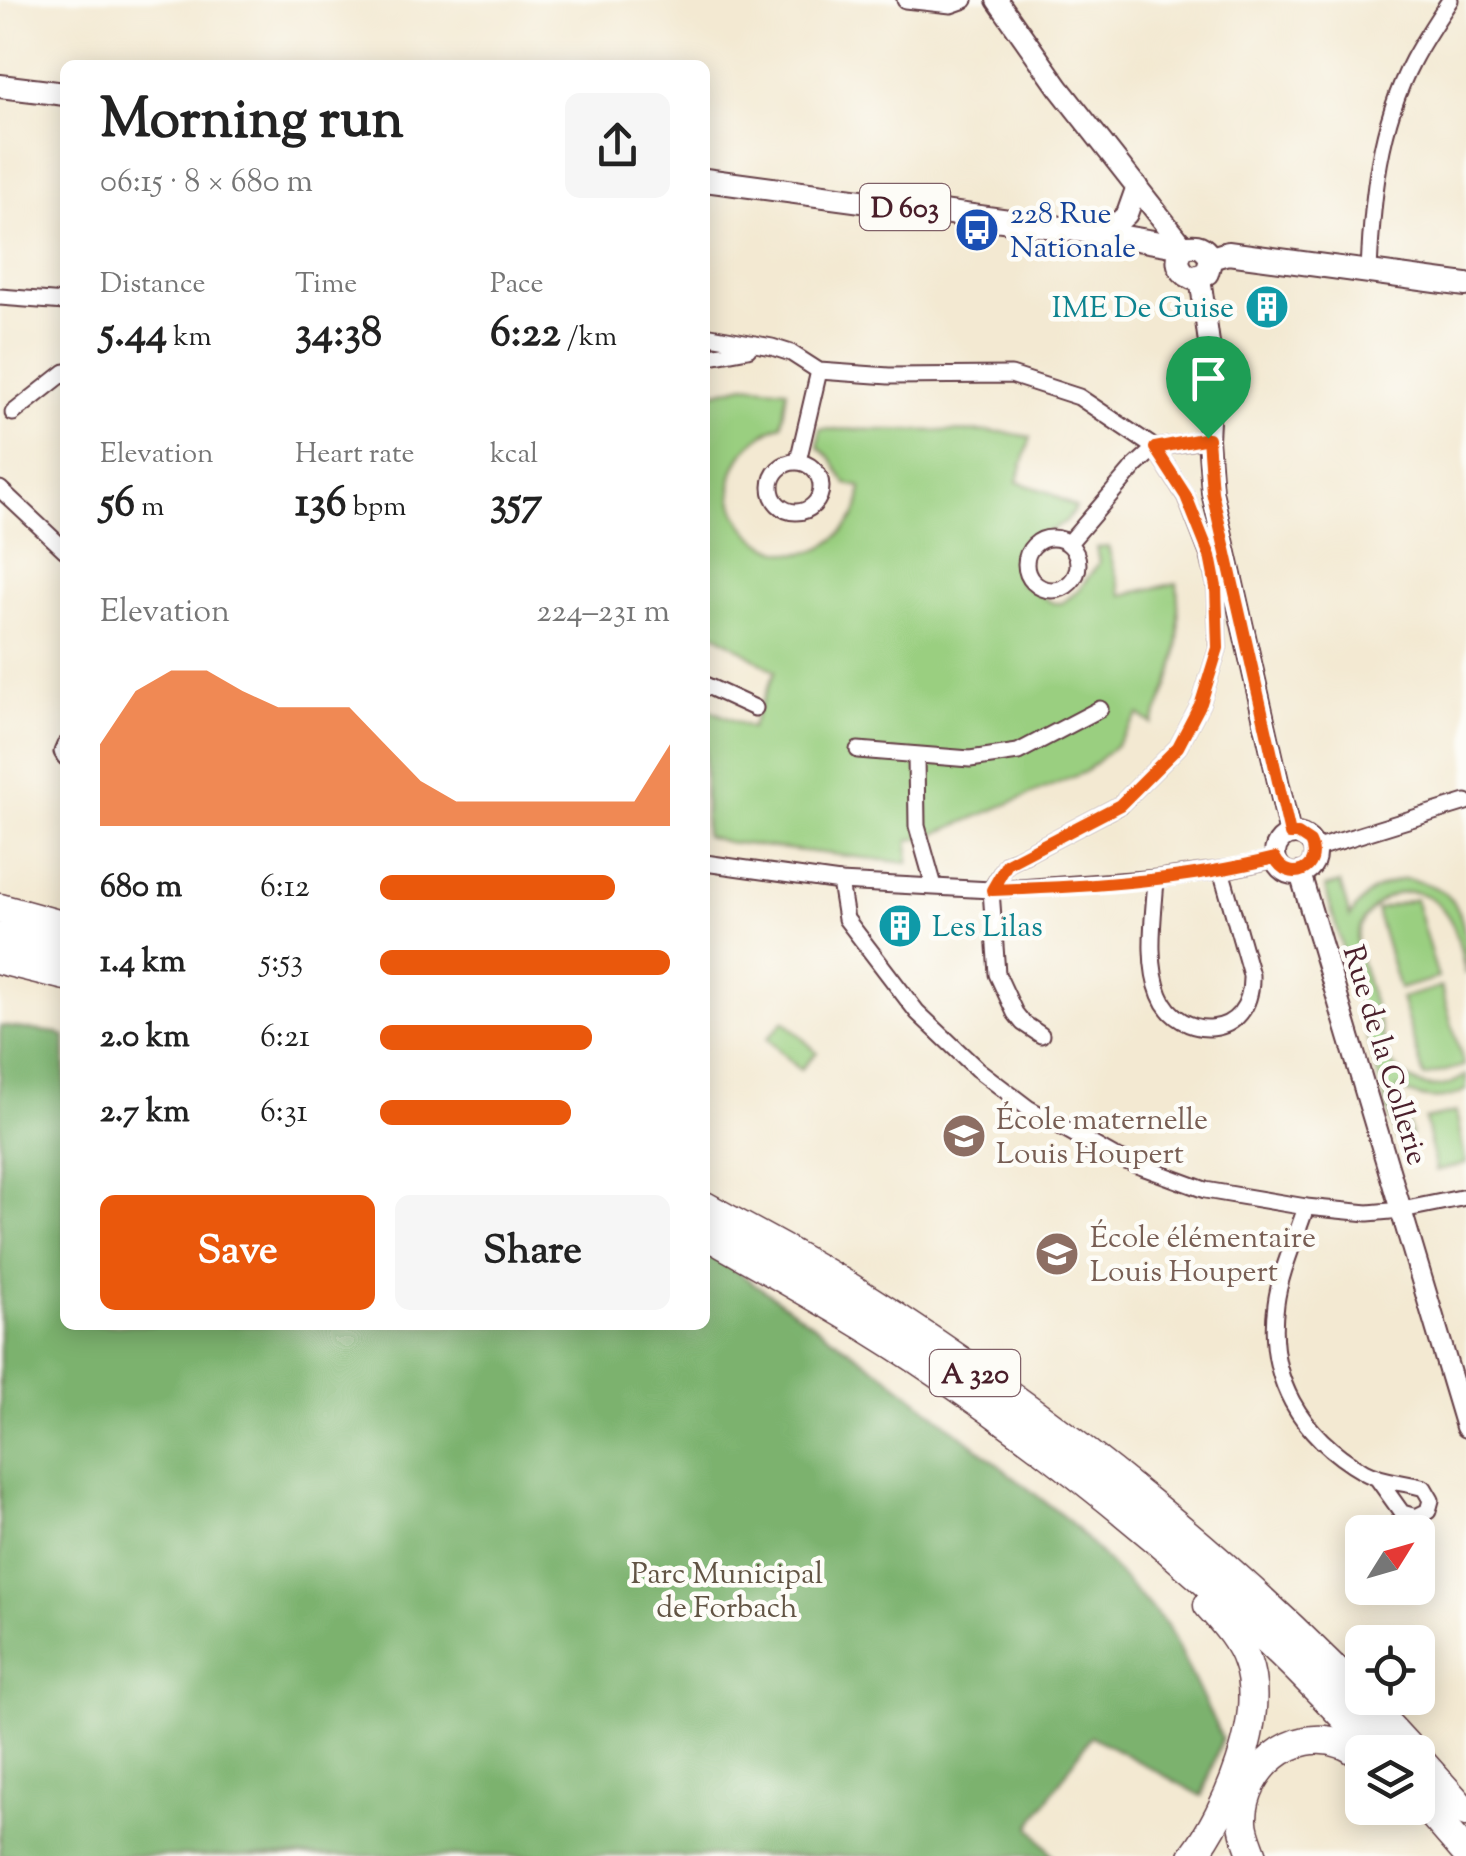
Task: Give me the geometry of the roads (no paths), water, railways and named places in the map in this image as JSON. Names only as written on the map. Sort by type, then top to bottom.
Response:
[{"type":"highway","points":[[0,908],[60,925]]},
{"type":"highway","points":[[0,936],[60,951]]},
{"type":"highway","points":[[0,960],[60,975]]},
{"type":"highway","name":"A 320","points":[[710,1209],[850,1288],[1068,1437],[1284,1621],[1395,1735]]},
{"type":"highway","name":"A 320","points":[[710,1237],[836,1308],[924,1364],[1056,1458],[1221,1595],[1320,1690],[1361,1735]]},
{"type":"highway","points":[[1056,1458],[1185,1580],[1231,1630],[1248,1662],[1254,1701],[1248,1738],[1203,1849]]},
{"type":"highway","points":[[1253,1856],[1242,1821],[1246,1794],[1256,1772],[1272,1755],[1300,1742],[1320,1740],[1345,1745]]},
{"type":"highway","name":"A 320","points":[[1435,1777],[1466,1812]]},
{"type":"highway","points":[[1435,1819],[1464,1851]]},
{"type":"main road","points":[[0,86],[60,93]]},
{"type":"main road","name":"D 603","points":[[710,181],[1106,234],[1136,239],[1181,257]]},
{"type":"main road","points":[[1181,257],[1204,247],[1206,268],[1228,253],[1466,285]]},
{"type":"street","points":[[905,0],[951,5],[965,0]]},
{"type":"street","points":[[997,0],[1059,88],[1138,186],[1181,257]]},
{"type":"street","points":[[1368,271],[1372,206],[1384,134],[1412,62],[1450,0]]},
{"type":"street","points":[[1106,234],[1127,214],[1138,186]]},
{"type":"street","points":[[1206,268],[1212,366],[1208,438],[1212,492],[1290,834]]},
{"type":"street","points":[[0,297],[60,302]]},
{"type":"street","points":[[710,336],[791,353],[819,372],[890,376],[1011,374],[1079,397],[1155,448],[1186,496],[1210,556],[1216,587],[1218,648],[1201,703],[1178,747],[1120,805],[1007,864],[992,890],[997,974],[1015,1013],[1041,1035]]},
{"type":"street","points":[[710,356],[772,347]]},
{"type":"street","points":[[798,461],[819,372]]},
{"type":"street","points":[[13,413],[60,376]]},
{"type":"street","points":[[1069,543],[1155,448],[1208,438]]},
{"type":"street","points":[[0,489],[60,545]]},
{"type":"street","points":[[710,687],[755,708]]},
{"type":"street","points":[[858,750],[970,759],[1018,752],[1100,709]]},
{"type":"street","points":[[916,756],[916,826],[934,886]]},
{"type":"street","points":[[1314,849],[1466,802]]},
{"type":"street","points":[[1290,834],[1305,836],[1314,849],[1312,864],[1300,873],[1284,871],[1275,858],[1278,844],[1290,834]]},
{"type":"street","points":[[710,864],[840,882],[992,890],[1156,879],[1275,858]]},
{"type":"street","points":[[1156,879],[1154,968],[1160,996],[1188,1024],[1209,1028],[1231,1024],[1245,1011],[1251,993],[1251,975],[1221,870]]},
{"type":"street","name":"Rue de la Collerie","points":[[1300,873],[1466,1427]]},
{"type":"street","points":[[840,882],[846,918],[916,1012],[1028,1108],[1115,1158],[1205,1190],[1306,1207],[1368,1213],[1466,1198]]},
{"type":"street","points":[[1306,1207],[1276,1301],[1274,1336],[1279,1376],[1294,1409],[1326,1444],[1378,1478]]},
{"type":"place","name":"228 Rue Nationale","points":[[977,230]]},
{"type":"place","name":"IME De Guise","points":[[1267,307]]},
{"type":"place","name":"Les Lilas","points":[[900,926]]},
{"type":"place","name":"École maternelle Louis Houpert","points":[[964,1136]]},
{"type":"place","name":"École élémentaire Louis Houpert","points":[[1057,1254]]},
{"type":"park label","name":"Parc Municipal de Forbach","points":[[727,1590]]}]
